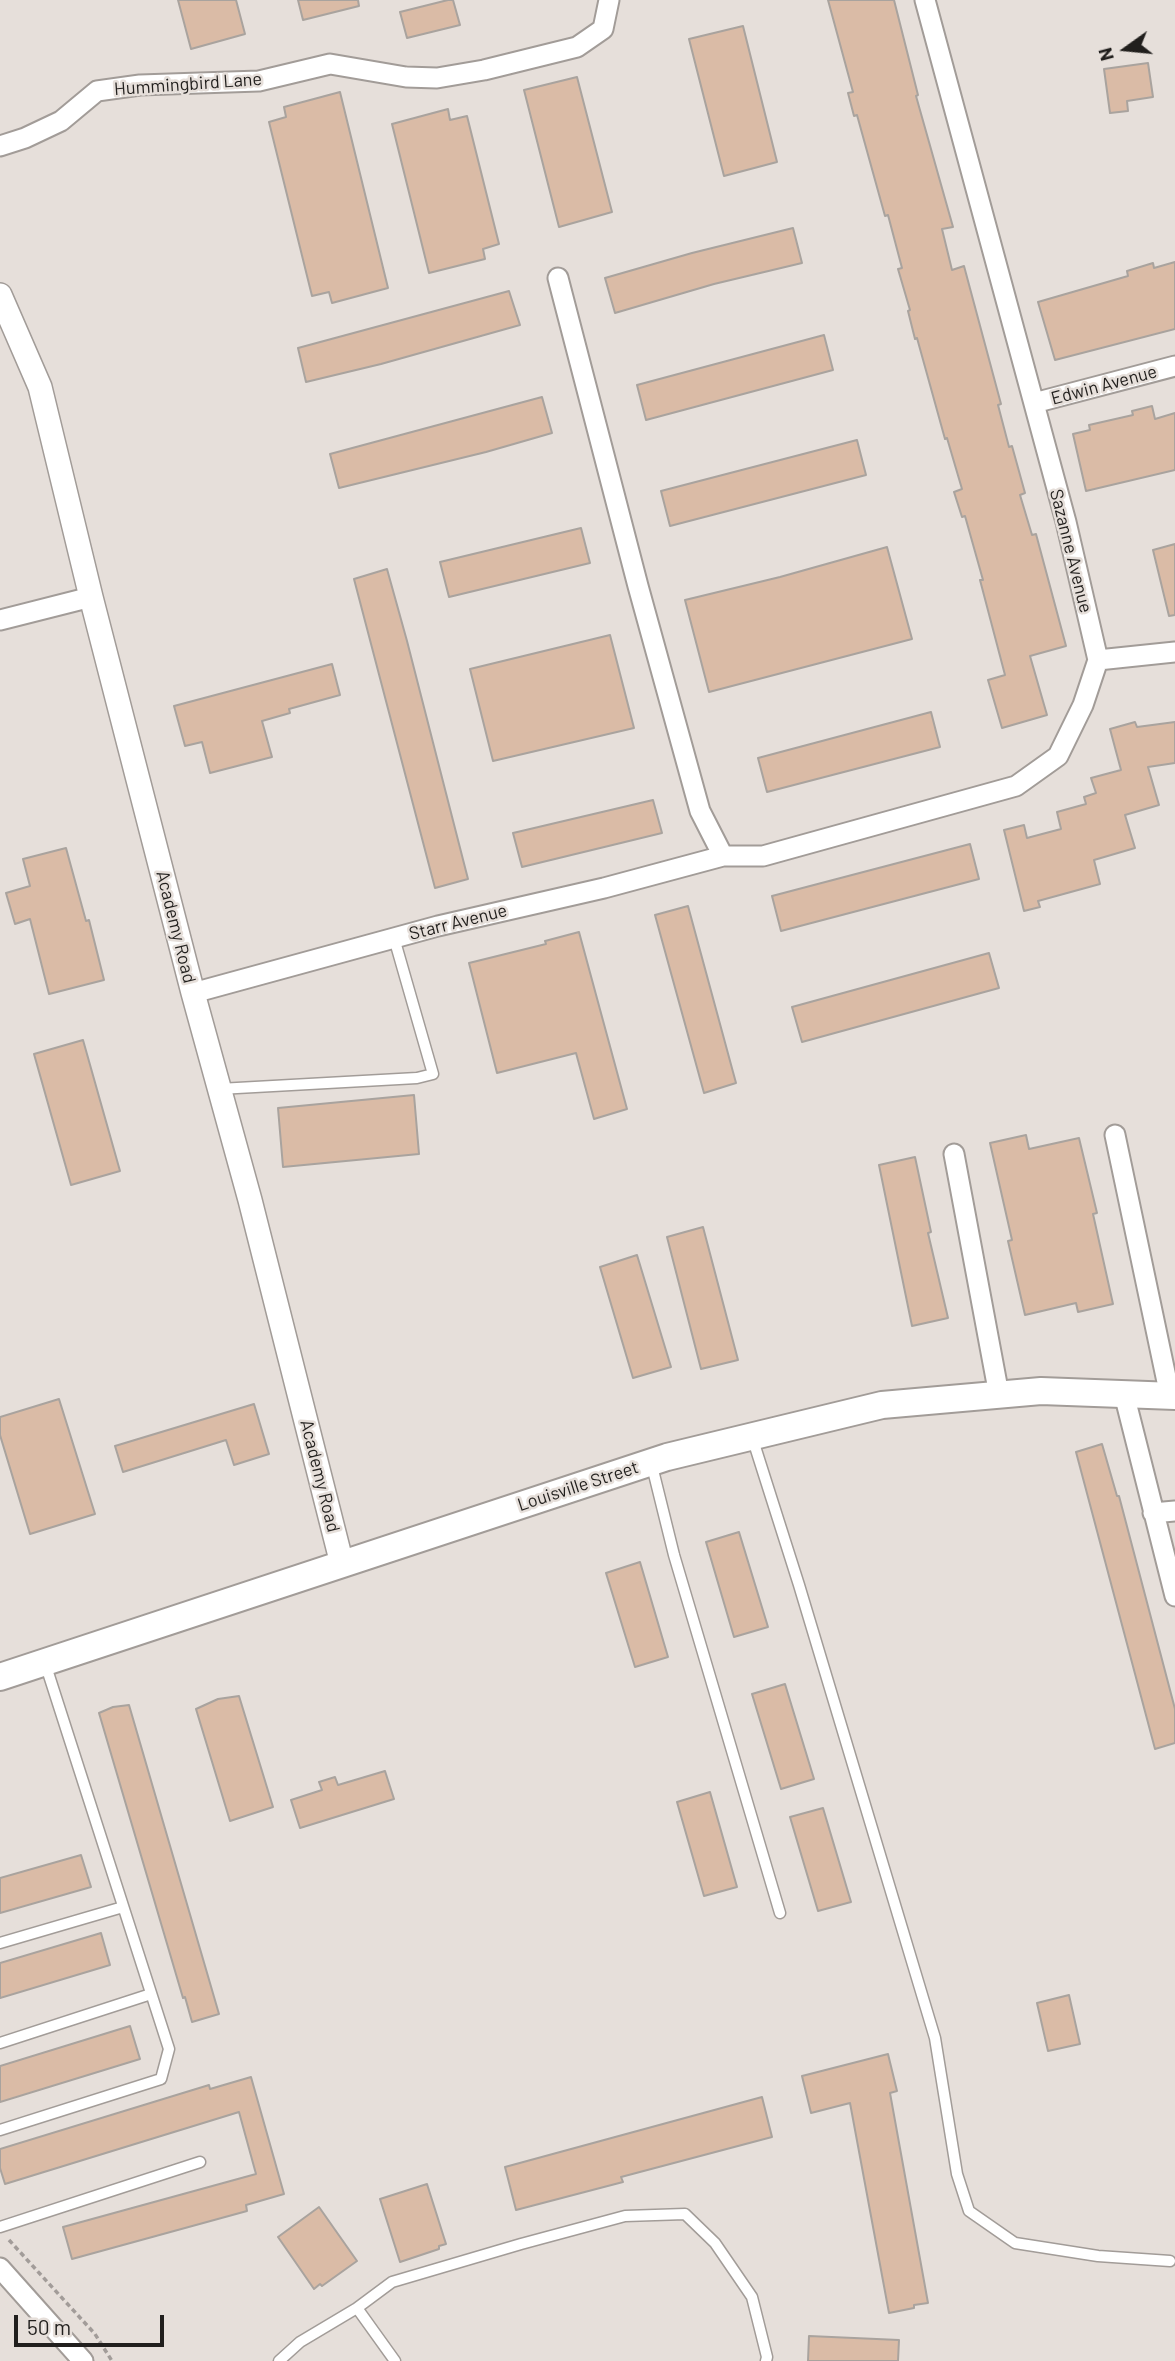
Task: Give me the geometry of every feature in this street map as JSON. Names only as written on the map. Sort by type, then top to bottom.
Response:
[{"type":"main road","name":"Louisville Street","points":[[0,1677],[651,1462],[752,1436],[882,1405],[1041,1391],[1172,1396]]},
{"type":"street","name":"Hummingbird Lane","points":[[0,146],[61,121],[97,91],[140,85],[260,81],[330,64],[406,77],[437,78],[484,70],[577,47],[603,29],[609,0]]},
{"type":"street","name":"Sazanne Avenue","points":[[925,0],[1066,522],[1098,660]]},
{"type":"street","points":[[558,278],[699,811],[723,856],[763,856],[1016,786],[1058,756],[1083,705],[1098,660],[1175,652]]},
{"type":"street","name":"Academy Road","points":[[0,295],[40,387],[91,597],[193,993],[250,1200],[342,1564]]},
{"type":"street","name":"Edwin Avenue","points":[[1034,403],[1175,366]]},
{"type":"street","points":[[0,620],[91,597]]},
{"type":"street","name":"Starr Avenue","points":[[193,993],[394,938],[604,888],[723,856]]},
{"type":"street","points":[[1115,1135],[1172,1396]]},
{"type":"street","points":[[954,1154],[999,1395]]},
{"type":"street","points":[[1124,1394],[1175,1596]]},
{"type":"street","points":[[1153,1513],[1175,1511]]},
{"type":"street","points":[[0,2268],[82,2361]]},
{"type":"lane","points":[[219,1089],[417,1078],[433,1074],[394,938]]},
{"type":"lane","points":[[752,1436],[935,2038],[957,2174],[969,2211],[1016,2243],[1098,2256],[1170,2261]]},
{"type":"lane","points":[[651,1462],[674,1555],[780,1913]]},
{"type":"lane","points":[[0,2130],[161,2079],[169,2049],[45,1662]]},
{"type":"lane","points":[[0,1943],[123,1907]]},
{"type":"lane","points":[[0,2043],[151,1994]]},
{"type":"lane","points":[[0,2227],[200,2162]]},
{"type":"lane","points":[[279,2361],[300,2342],[357,2308],[392,2282],[625,2216],[685,2214],[715,2243],[752,2297],[766,2361]]},
{"type":"lane","points":[[357,2308],[395,2361]]},
{"type":"path","points":[[9,2239],[95,2334],[112,2361]]},
{"type":"building","points":[[178,0],[236,0],[245,34],[191,49]]},
{"type":"building","points":[[298,0],[358,0],[359,6],[303,20]]},
{"type":"building","points":[[453,0],[460,25],[407,38],[400,12]]},
{"type":"building","points":[[828,0],[894,0],[918,95],[916,96],[953,227],[942,229],[952,270],[964,266],[1001,404],[998,405],[1009,447],[1012,446],[1025,493],[1020,495],[1032,535],[1036,534],[1066,646],[1030,656],[1047,715],[1002,728],[988,680],[1005,675],[980,580],[983,580],[965,516],[962,517],[954,492],[962,489],[917,338],[915,339],[898,269],[902,268],[857,115],[854,116],[848,93],[853,92]]},
{"type":"building","points":[[743,26],[777,162],[724,176],[689,39]]},
{"type":"building","points":[[1148,63],[1153,97],[1127,101],[1128,111],[1110,113],[1104,69]]},
{"type":"building","points":[[577,77],[612,212],[559,227],[524,90]]},
{"type":"building","points":[[340,92],[388,288],[332,303],[329,292],[312,296],[269,122],[286,117],[284,107]]},
{"type":"building","points":[[448,109],[450,120],[467,116],[499,244],[483,249],[485,259],[429,273],[392,124]]},
{"type":"building","points":[[793,228],[802,263],[714,284],[615,313],[605,278]]},
{"type":"building","points":[[1175,262],[1175,329],[1055,360],[1038,302],[1128,276],[1127,271],[1153,263],[1154,268]]},
{"type":"building","points":[[509,291],[520,325],[306,382],[298,348]]},
{"type":"building","points":[[824,335],[833,370],[646,420],[637,385]]},
{"type":"building","points":[[542,397],[552,433],[339,488],[330,454]]},
{"type":"building","points":[[1152,406],[1155,419],[1175,413],[1175,470],[1086,491],[1073,434],[1090,430],[1089,425],[1133,415],[1132,411]]},
{"type":"building","points":[[857,440],[866,475],[670,526],[661,491]]},
{"type":"building","points":[[581,528],[590,563],[449,597],[440,562]]},
{"type":"building","points":[[1175,544],[1175,615],[1169,616],[1153,550]]},
{"type":"building","points":[[887,547],[912,639],[709,692],[685,600]]},
{"type":"building","points":[[387,569],[468,879],[435,888],[354,579]]},
{"type":"building","points":[[610,635],[634,728],[493,761],[470,669]]},
{"type":"building","points":[[332,664],[340,695],[289,709],[290,713],[262,721],[272,757],[210,773],[202,742],[185,746],[174,706]]},
{"type":"building","points":[[931,712],[940,747],[767,792],[758,758]]},
{"type":"building","points":[[1135,722],[1137,727],[1175,722],[1175,763],[1148,767],[1159,805],[1125,815],[1135,848],[1094,860],[1100,884],[1038,901],[1040,907],[1024,911],[1004,830],[1024,825],[1027,838],[1061,829],[1057,812],[1086,804],[1084,797],[1096,793],[1091,778],[1121,770],[1110,729]]},
{"type":"building","points":[[653,800],[662,833],[522,867],[513,833]]},
{"type":"building","points":[[970,844],[979,879],[781,931],[772,896]]},
{"type":"building","points":[[66,848],[86,921],[89,920],[104,980],[49,994],[30,919],[15,924],[6,893],[30,886],[23,859]]},
{"type":"building","points":[[688,906],[736,1083],[704,1093],[655,915]]},
{"type":"building","points":[[579,932],[627,1109],[594,1119],[576,1053],[497,1073],[469,963],[546,944],[545,941]]},
{"type":"building","points":[[989,953],[999,988],[802,1042],[792,1007]]},
{"type":"building","points":[[83,1040],[120,1171],[71,1185],[34,1054]]},
{"type":"building","points":[[414,1095],[419,1154],[283,1167],[278,1108]]},
{"type":"building","points":[[1026,1135],[1029,1149],[1079,1138],[1097,1213],[1093,1214],[1113,1304],[1078,1312],[1076,1303],[1025,1315],[1008,1241],[1012,1240],[990,1143]]},
{"type":"building","points":[[915,1157],[931,1232],[928,1233],[948,1318],[912,1326],[879,1165]]},
{"type":"building","points":[[703,1227],[738,1360],[701,1369],[667,1237]]},
{"type":"building","points":[[637,1255],[671,1367],[633,1378],[600,1267]]},
{"type":"building","points":[[59,1399],[95,1514],[30,1534],[0,1435],[0,1417]]},
{"type":"building","points":[[254,1404],[269,1454],[234,1465],[226,1440],[123,1472],[115,1446]]},
{"type":"building","points":[[1102,1444],[1119,1496],[1175,1709],[1175,1743],[1155,1749],[1076,1452]]},
{"type":"building","points":[[739,1532],[768,1627],[734,1637],[706,1542]]},
{"type":"building","points":[[640,1562],[668,1657],[635,1667],[606,1573]]},
{"type":"building","points":[[785,1684],[814,1779],[781,1789],[752,1694]]},
{"type":"building","points":[[239,1696],[273,1807],[230,1821],[196,1709],[218,1699]]},
{"type":"building","points":[[129,1705],[219,2014],[192,2022],[99,1713],[113,1707]]},
{"type":"building","points":[[385,1771],[394,1799],[300,1828],[291,1800],[322,1790],[319,1782],[335,1777],[338,1785]]},
{"type":"building","points":[[710,1792],[737,1887],[704,1896],[677,1802]]},
{"type":"building","points":[[823,1808],[851,1902],[818,1911],[790,1817]]},
{"type":"building","points":[[81,1855],[91,1887],[0,1913],[0,1878]]},
{"type":"building","points":[[101,1933],[110,1965],[0,1998],[0,1963]]},
{"type":"building","points":[[1069,1995],[1080,2044],[1048,2051],[1037,2003]]},
{"type":"building","points":[[130,2026],[140,2059],[0,2102],[0,2066]]},
{"type":"building","points":[[888,2054],[897,2091],[890,2093],[928,2303],[889,2313],[850,2103],[811,2113],[802,2076]]},
{"type":"building","points":[[251,2077],[284,2194],[246,2205],[247,2211],[72,2259],[63,2227],[256,2174],[239,2112],[5,2184],[0,2168],[0,2149],[209,2085],[210,2089]]},
{"type":"building","points":[[762,2097],[772,2137],[621,2177],[623,2182],[516,2210],[505,2167]]},
{"type":"building","points":[[427,2184],[446,2244],[439,2246],[439,2249],[400,2262],[380,2199]]},
{"type":"building","points":[[319,2207],[357,2261],[314,2289],[278,2237]]},
{"type":"building","points":[[809,2336],[899,2340],[898,2361],[808,2361]]}]
